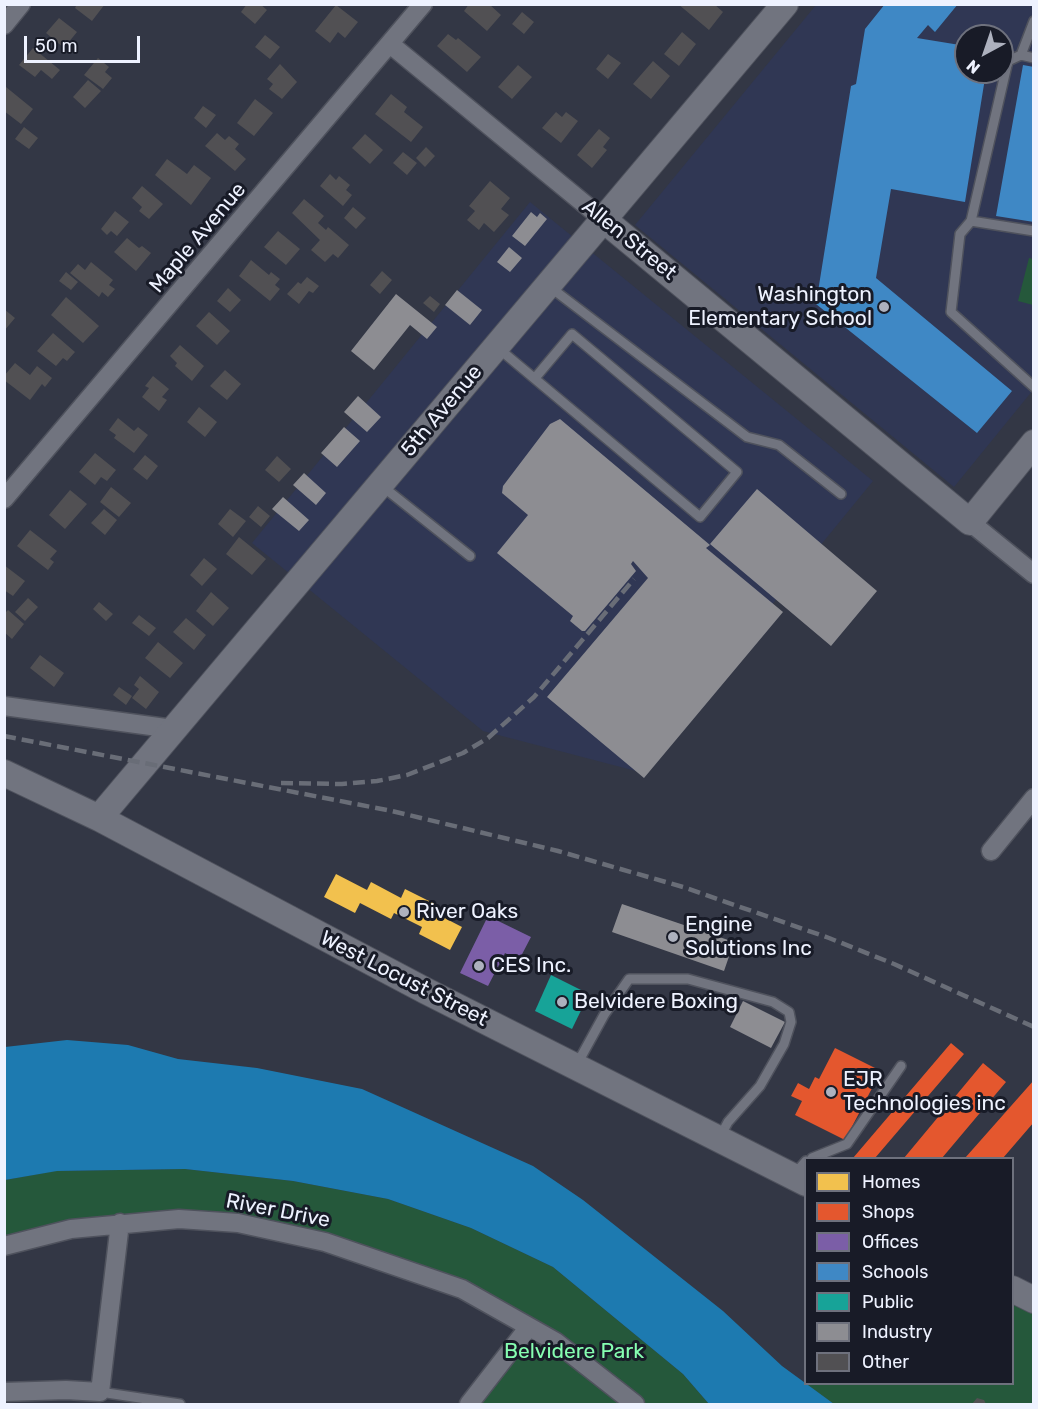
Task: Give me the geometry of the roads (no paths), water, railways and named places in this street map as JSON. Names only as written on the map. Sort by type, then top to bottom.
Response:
[{"type":"street","points":[[4,25],[21,4]]},
{"type":"street","name":"5th Avenue","points":[[99,818],[785,4]]},
{"type":"street","name":"Maple Avenue","points":[[4,499],[390,44],[414,8]]},
{"type":"street","name":"Allen Street","points":[[390,44],[1034,574]]},
{"type":"street","points":[[970,522],[1034,443]]},
{"type":"street","points":[[4,706],[173,729]]},
{"type":"street","name":"West Locust Street","points":[[4,773],[99,818],[426,991],[719,1139],[801,1173]]},
{"type":"street","points":[[991,851],[1034,798]]},
{"type":"street","name":"River Drive","points":[[4,1246],[71,1229],[179,1219],[238,1223],[325,1242],[462,1289],[577,1357],[635,1404]]},
{"type":"street","points":[[4,1392],[66,1390],[100,1392],[120,1223]]},
{"type":"street","points":[[1014,1290],[1034,1300]]},
{"type":"street","points":[[469,1404],[528,1328]]},
{"type":"lane","points":[[1021,55],[1034,21]]},
{"type":"lane","points":[[1034,58],[1021,55],[1008,61],[971,221],[960,234],[951,312],[1034,387]]},
{"type":"lane","points":[[971,221],[1034,231]]},
{"type":"lane","points":[[548,285],[747,437],[779,445],[842,494]]},
{"type":"lane","points":[[496,346],[700,517],[737,472],[572,334],[535,378]]},
{"type":"lane","points":[[380,484],[470,556]]},
{"type":"lane","points":[[576,1067],[604,1015],[630,979],[688,979],[773,1002],[789,1011],[791,1022],[784,1044],[760,1086],[728,1122],[719,1139]]},
{"type":"lane","points":[[816,1157],[847,1144],[901,1066]]},
{"type":"lane","points":[[100,1392],[180,1404]]},
{"type":"water","points":[[67,1040],[128,1045],[178,1059],[257,1068],[362,1089],[533,1166],[583,1200],[723,1311],[782,1366],[804,1382],[804,1385],[808,1385],[834,1404],[709,1404],[683,1374],[553,1267],[471,1228],[388,1199],[293,1181],[185,1169],[57,1171],[5,1180],[5,1047]]},
{"type":"railway","points":[[281,783],[342,784],[377,781],[407,775],[463,753],[488,738],[534,697],[634,579]]},
{"type":"railway","points":[[4,736],[392,811],[558,851],[683,887],[829,938],[894,964],[1034,1027]]},
{"type":"place","name":"Washington Elementary School","points":[[884,307]]},
{"type":"place","name":"River Oaks","points":[[404,912]]},
{"type":"place","name":"Engine Solutions Inc","points":[[673,937]]},
{"type":"place","name":"CES Inc.","points":[[479,966]]},
{"type":"place","name":"Belvidere Boxing","points":[[562,1002]]},
{"type":"place","name":"EJR Technologies inc","points":[[831,1092]]},
{"type":"park label","name":"Belvidere Park","points":[[574,1352]]}]
